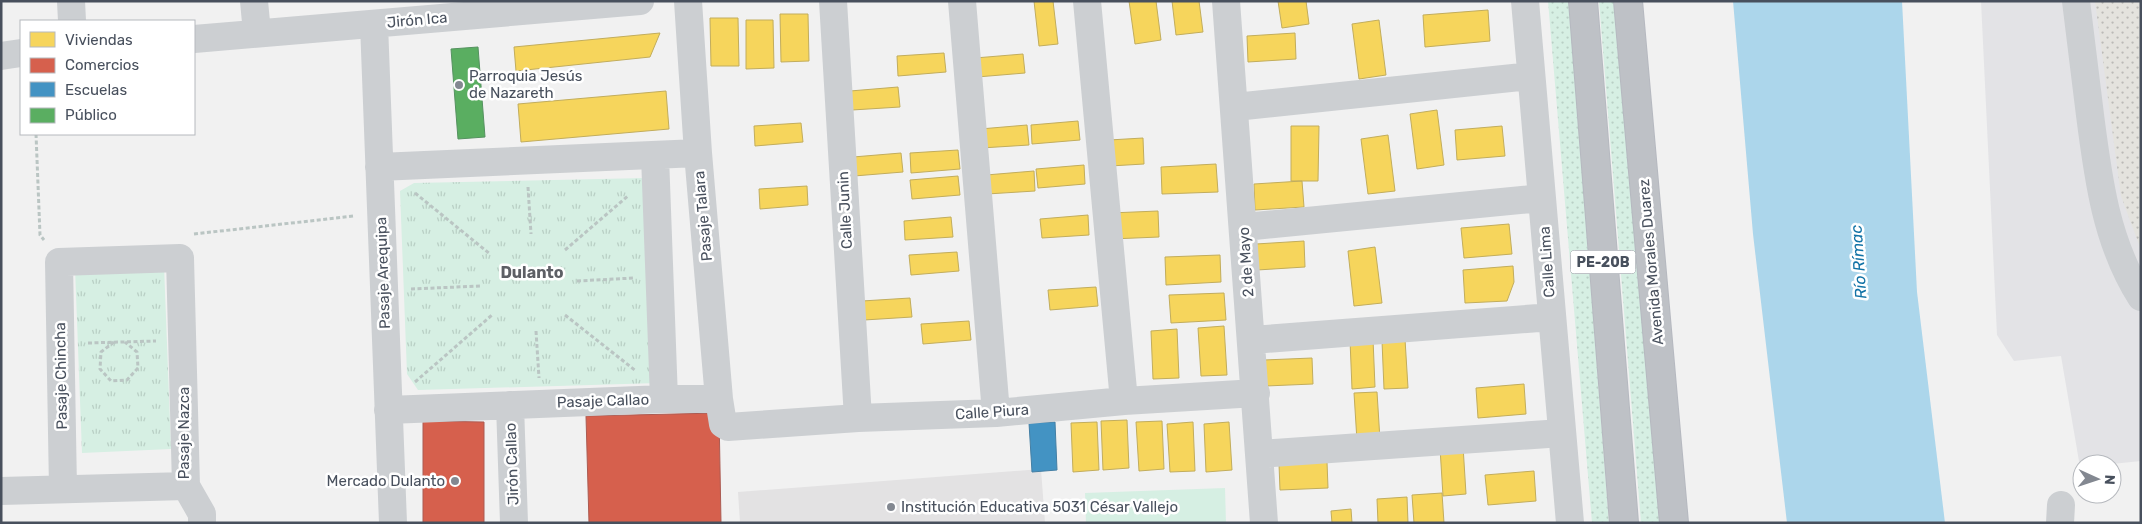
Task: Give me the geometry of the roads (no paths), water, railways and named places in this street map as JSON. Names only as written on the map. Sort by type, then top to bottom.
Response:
[{"type":"highway","name":"PE-20B","points":[[1582,1],[1624,523]]},
{"type":"highway","name":"Avenida Morales Duarez","points":[[1628,1],[1674,523]]},
{"type":"street","points":[[71,1],[72,20]]},
{"type":"street","points":[[254,1],[257,33]]},
{"type":"street","name":"Jirón Ica","points":[[195,39],[640,1]]},
{"type":"street","name":"Pasaje Talara","points":[[688,1],[698,153],[719,399],[722,424],[728,427]]},
{"type":"street","name":"Calle Junin","points":[[833,1],[858,418]]},
{"type":"street","points":[[962,1],[996,413]]},
{"type":"street","points":[[1087,1],[1124,401]]},
{"type":"street","name":"2 de Mayo","points":[[1226,1],[1244,227],[1264,523]]},
{"type":"street","name":"Calle Lima","points":[[1524,1],[1570,523]]},
{"type":"street","points":[[2076,1],[2092,132],[2104,206],[2118,255],[2141,297]]},
{"type":"street","name":"Pasaje Arequipa","points":[[374,24],[393,523]]},
{"type":"street","points":[[1,56],[20,53]]},
{"type":"street","points":[[1235,107],[1531,76]]},
{"type":"street","points":[[379,167],[527,160],[655,163],[698,153]]},
{"type":"street","name":"Pasaje Callao","points":[[388,409],[664,399],[655,163]]},
{"type":"street","points":[[1244,227],[1542,198]]},
{"type":"street","name":"Pasaje Chincha","points":[[63,489],[59,262],[180,258]]},
{"type":"street","name":"Pasaje Nazca","points":[[1,491],[186,486],[180,258]]},
{"type":"street","points":[[1252,340],[1552,317]]},
{"type":"street","name":"Calle Piura","points":[[728,427],[858,418],[996,413],[1124,401],[1256,393]]},
{"type":"street","points":[[664,399],[719,399]]},
{"type":"street","name":"Jirón Callao","points":[[510,405],[514,523]]},
{"type":"street","points":[[1260,454],[1562,433]]},
{"type":"street","points":[[186,486],[202,514],[202,523]]},
{"type":"water","name":"Río Rímac","points":[[1733,1],[1902,1],[1917,292],[1945,523],[1787,523],[1753,234]]},
{"type":"place","name":"Parroquia Jesús de Nazareth","points":[[459,85]]},
{"type":"place","name":"Mercado Dulanto","points":[[455,481]]},
{"type":"place","name":"Institución Educativa 5031 César Vallejo","points":[[891,507]]},
{"type":"district","name":"Dulanto","points":[[532,272]]}]
